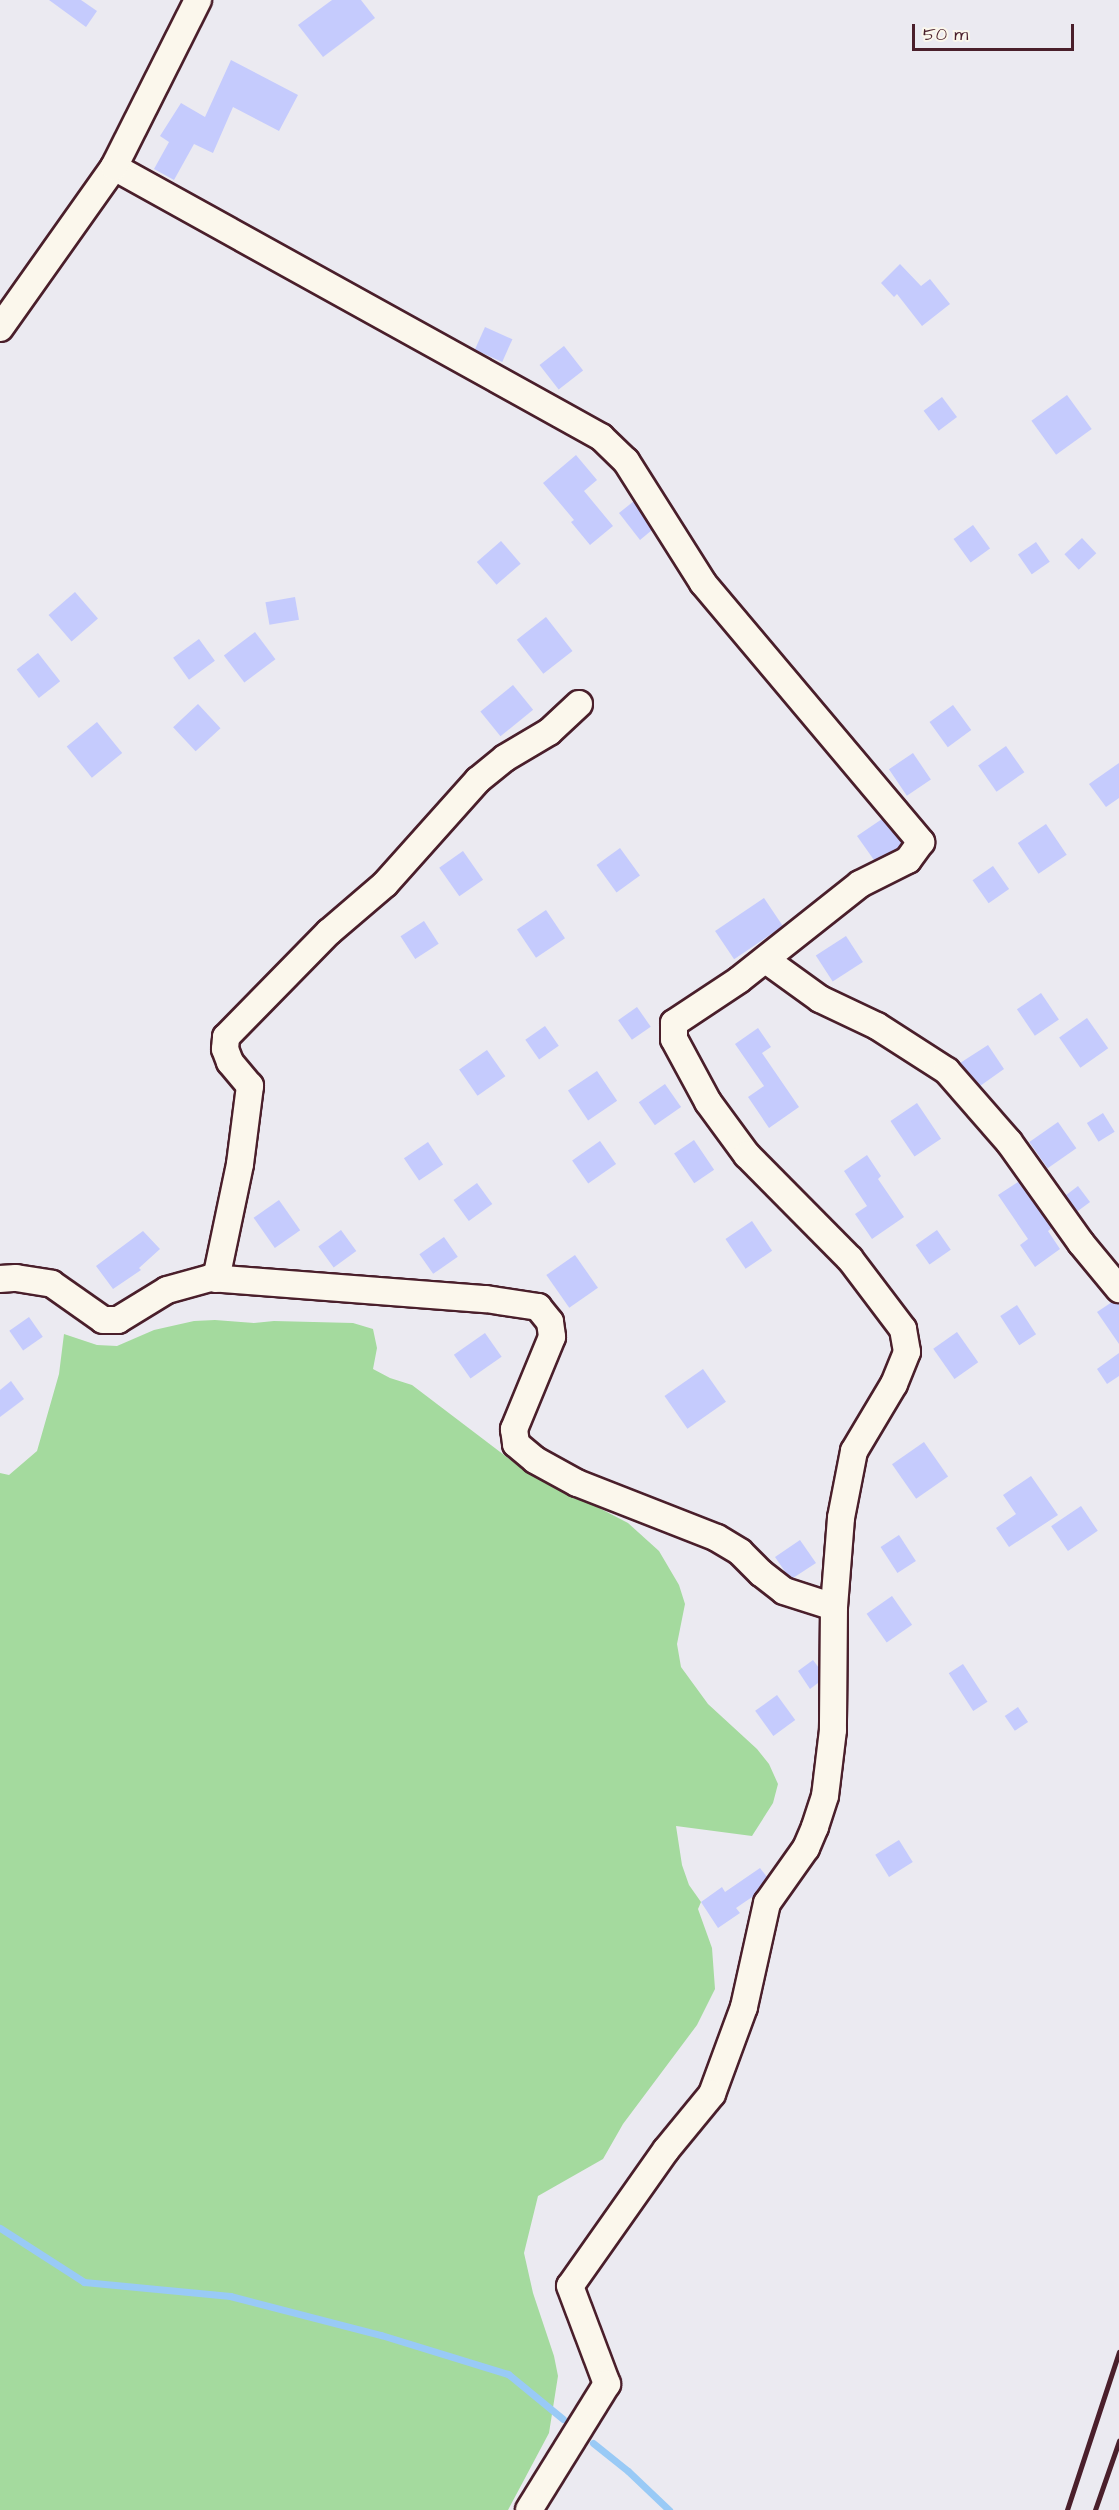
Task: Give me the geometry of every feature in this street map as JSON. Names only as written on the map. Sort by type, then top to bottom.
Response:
[{"type":"street","points":[[0,328],[114,167],[198,0]]},
{"type":"street","points":[[114,167],[601,437],[626,461],[703,583],[921,842],[908,861],[860,884],[766,960],[674,1023],[674,1039],[708,1102],[747,1155],[849,1259],[903,1329],[907,1352],[894,1384],[854,1451],[841,1518],[834,1607],[833,1730],[825,1796],[815,1827],[806,1848],[767,1903],[744,2007],[712,2094],[666,2150],[570,2286],[607,2384],[530,2510]]},
{"type":"street","points":[[216,1279],[240,1164],[250,1086],[230,1062],[225,1049],[226,1036],[329,932],[385,884],[478,780],[505,758],[549,732],[579,704]]},
{"type":"street","points":[[766,960],[820,999],[877,1026],[947,1071],[1009,1142],[1081,1243],[1119,1289]]},
{"type":"street","points":[[0,1279],[16,1278],[52,1284],[103,1320],[118,1320],[167,1290],[216,1279],[486,1299],[538,1307],[550,1322],[552,1337],[514,1429],[516,1444],[535,1460],[577,1483],[717,1538],[740,1552],[784,1591],[834,1607]]},
{"type":"green space","points":[[194,1321],[254,1323],[274,1321],[353,1323],[373,1329],[377,1348],[373,1369],[390,1378],[412,1385],[520,1467],[628,1523],[659,1551],[679,1585],[685,1604],[677,1644],[681,1667],[708,1704],[757,1749],[769,1764],[778,1784],[773,1803],[752,1836],[676,1826],[682,1865],[689,1885],[701,1902],[698,1909],[712,1948],[715,1989],[697,2025],[623,2124],[603,2159],[538,2196],[524,2253],[533,2293],[554,2356],[558,2376],[549,2433],[508,2510],[0,2510],[0,1473],[9,1475],[37,1451],[59,1374],[64,1334],[97,1345],[117,1346],[154,1330]]},
{"type":"building","points":[[49,0],[81,0],[97,11],[86,27]]},
{"type":"building","points":[[332,0],[361,0],[375,18],[323,57],[298,25]]},
{"type":"building","points":[[231,60],[298,95],[279,131],[233,107],[213,153],[194,144],[174,180],[154,169],[169,142],[160,136],[181,103],[205,117]]},
{"type":"building","points":[[900,264],[921,286],[930,279],[950,304],[922,326],[897,294],[894,297],[881,283]]},
{"type":"building","points":[[485,327],[512,339],[502,362],[475,350]]},
{"type":"building","points":[[564,346],[583,370],[559,390],[540,365]]},
{"type":"building","points":[[1067,395],[1092,429],[1056,455],[1031,421]]},
{"type":"building","points":[[942,397],[957,417],[939,431],[924,411]]},
{"type":"building","points":[[576,455],[597,480],[584,491],[613,526],[590,545],[571,522],[574,520],[543,483]]},
{"type":"building","points":[[634,501],[652,530],[640,540],[619,513]]},
{"type":"building","points":[[973,525],[990,548],[971,563],[954,539]]},
{"type":"building","points":[[1082,538],[1096,553],[1079,570],[1064,554]]},
{"type":"building","points":[[501,541],[521,564],[497,585],[477,562]]},
{"type":"building","points":[[1036,542],[1050,562],[1032,574],[1018,555]]},
{"type":"building","points":[[75,592],[98,618],[72,641],[49,615]]},
{"type":"building","points":[[295,597],[299,620],[269,625],[265,602]]},
{"type":"building","points":[[546,617],[572,651],[543,674],[517,640]]},
{"type":"building","points":[[255,632],[275,659],[244,683],[224,655]]},
{"type":"building","points":[[199,639],[215,661],[189,680],[173,658]]},
{"type":"building","points":[[38,653],[60,681],[39,698],[17,670]]},
{"type":"building","points":[[513,685],[533,710],[500,736],[480,711]]},
{"type":"building","points":[[198,704],[221,728],[196,751],[173,727]]},
{"type":"building","points":[[953,705],[971,730],[948,747],[930,722]]},
{"type":"building","points":[[97,722],[122,753],[92,778],[67,747]]},
{"type":"building","points":[[1006,746],[1024,772],[997,792],[978,766]]},
{"type":"building","points":[[913,753],[931,780],[907,796],[889,769]]},
{"type":"building","points":[[1119,763],[1119,798],[1106,807],[1089,784]]},
{"type":"building","points":[[882,819],[902,843],[898,848],[874,860],[857,836]]},
{"type":"building","points":[[1046,824],[1067,855],[1039,874],[1018,843]]},
{"type":"building","points":[[620,848],[640,876],[617,893],[597,865]]},
{"type":"building","points":[[463,851],[483,880],[459,896],[439,868]]},
{"type":"building","points":[[993,866],[1009,889],[989,903],[973,880]]},
{"type":"building","points":[[764,898],[783,926],[734,959],[715,931]]},
{"type":"building","points":[[546,910],[565,938],[536,958],[517,930]]},
{"type":"building","points":[[424,921],[439,944],[415,959],[401,936]]},
{"type":"building","points":[[846,936],[863,962],[833,982],[816,956]]},
{"type":"building","points":[[1041,993],[1059,1020],[1035,1036],[1017,1009]]},
{"type":"building","points":[[637,1007],[651,1027],[632,1040],[618,1020]]},
{"type":"building","points":[[1087,1018],[1108,1048],[1080,1068],[1059,1038]]},
{"type":"building","points":[[545,1026],[559,1046],[539,1059],[525,1040]]},
{"type":"building","points":[[758,1028],[771,1047],[762,1053],[799,1107],[769,1128],[748,1097],[764,1086],[735,1044]]},
{"type":"building","points":[[988,1045],[1004,1069],[980,1086],[960,1063]]},
{"type":"building","points":[[487,1050],[505,1076],[478,1096],[459,1070]]},
{"type":"building","points":[[597,1071],[617,1101],[588,1120],[568,1091]]},
{"type":"building","points":[[665,1084],[681,1107],[655,1125],[639,1102]]},
{"type":"building","points":[[917,1103],[941,1139],[915,1157],[890,1121]]},
{"type":"building","points":[[1103,1113],[1115,1132],[1099,1142],[1087,1123]]},
{"type":"building","points":[[1058,1122],[1076,1148],[1048,1168],[1029,1142]]},
{"type":"building","points":[[694,1140],[714,1170],[694,1183],[674,1153]]},
{"type":"building","points":[[600,1141],[616,1164],[588,1183],[572,1161]]},
{"type":"building","points":[[428,1142],[443,1164],[419,1181],[404,1158]]},
{"type":"building","points":[[867,1155],[881,1176],[878,1179],[904,1217],[872,1239],[855,1214],[867,1206],[844,1171]]},
{"type":"building","points":[[1018,1182],[1052,1228],[1048,1231],[1060,1249],[1035,1267],[1020,1245],[1028,1239],[998,1195]]},
{"type":"building","points":[[477,1183],[492,1204],[469,1221],[454,1200]]},
{"type":"building","points":[[1078,1186],[1090,1202],[1077,1212],[1065,1196]]},
{"type":"building","points":[[279,1200],[300,1230],[275,1248],[254,1218]]},
{"type":"building","points":[[752,1221],[772,1251],[746,1269],[725,1239]]},
{"type":"building","points":[[341,1230],[356,1251],[334,1267],[318,1246]]},
{"type":"building","points":[[937,1230],[951,1250],[929,1265],[916,1245]]},
{"type":"building","points":[[143,1231],[160,1249],[139,1268],[141,1270],[113,1289],[96,1266]]},
{"type":"building","points":[[444,1237],[458,1257],[433,1274],[419,1254]]},
{"type":"building","points":[[575,1255],[598,1288],[569,1308],[546,1275]]},
{"type":"building","points":[[1112,1302],[1119,1304],[1119,1344],[1097,1312]]},
{"type":"building","points":[[1017,1305],[1036,1334],[1019,1345],[1000,1316]]},
{"type":"building","points":[[29,1317],[43,1337],[23,1350],[9,1331]]},
{"type":"building","points":[[957,1332],[978,1362],[954,1379],[933,1349]]},
{"type":"building","points":[[485,1333],[502,1357],[471,1379],[454,1355]]},
{"type":"building","points":[[1119,1353],[1119,1376],[1107,1384],[1097,1369]]},
{"type":"building","points":[[703,1369],[726,1402],[687,1429],[664,1396]]},
{"type":"building","points":[[11,1381],[24,1399],[0,1417],[0,1390]]},
{"type":"building","points":[[924,1442],[948,1476],[916,1499],[892,1464]]},
{"type":"building","points":[[1031,1476],[1058,1515],[1009,1547],[996,1528],[1016,1514],[1003,1495]]},
{"type":"building","points":[[1081,1506],[1098,1531],[1068,1551],[1051,1526]]},
{"type":"building","points":[[899,1535],[916,1561],[897,1573],[881,1547]]},
{"type":"building","points":[[800,1540],[816,1563],[793,1578],[786,1573],[775,1557]]},
{"type":"building","points":[[892,1596],[912,1625],[887,1642],[867,1614]]},
{"type":"building","points":[[813,1660],[819,1668],[818,1683],[810,1689],[798,1671]]},
{"type":"building","points":[[963,1664],[988,1702],[973,1711],[949,1673]]},
{"type":"building","points":[[777,1695],[795,1720],[773,1736],[755,1711]]},
{"type":"building","points":[[1018,1707],[1028,1722],[1015,1731],[1005,1716]]},
{"type":"building","points":[[899,1840],[913,1862],[889,1877],[875,1855]]},
{"type":"building","points":[[760,1868],[767,1877],[755,1895],[736,1908],[740,1913],[718,1928],[701,1902],[722,1887],[725,1892]]},
{"type":"waterway","points":[[0,2228],[84,2282],[230,2296],[381,2335],[508,2374],[563,2419]]},
{"type":"waterway","points":[[593,2443],[628,2471],[669,2510]]},
{"type":"railway","points":[[1067,2510],[1119,2352]]},
{"type":"railway","points":[[1095,2510],[1119,2441]]}]
